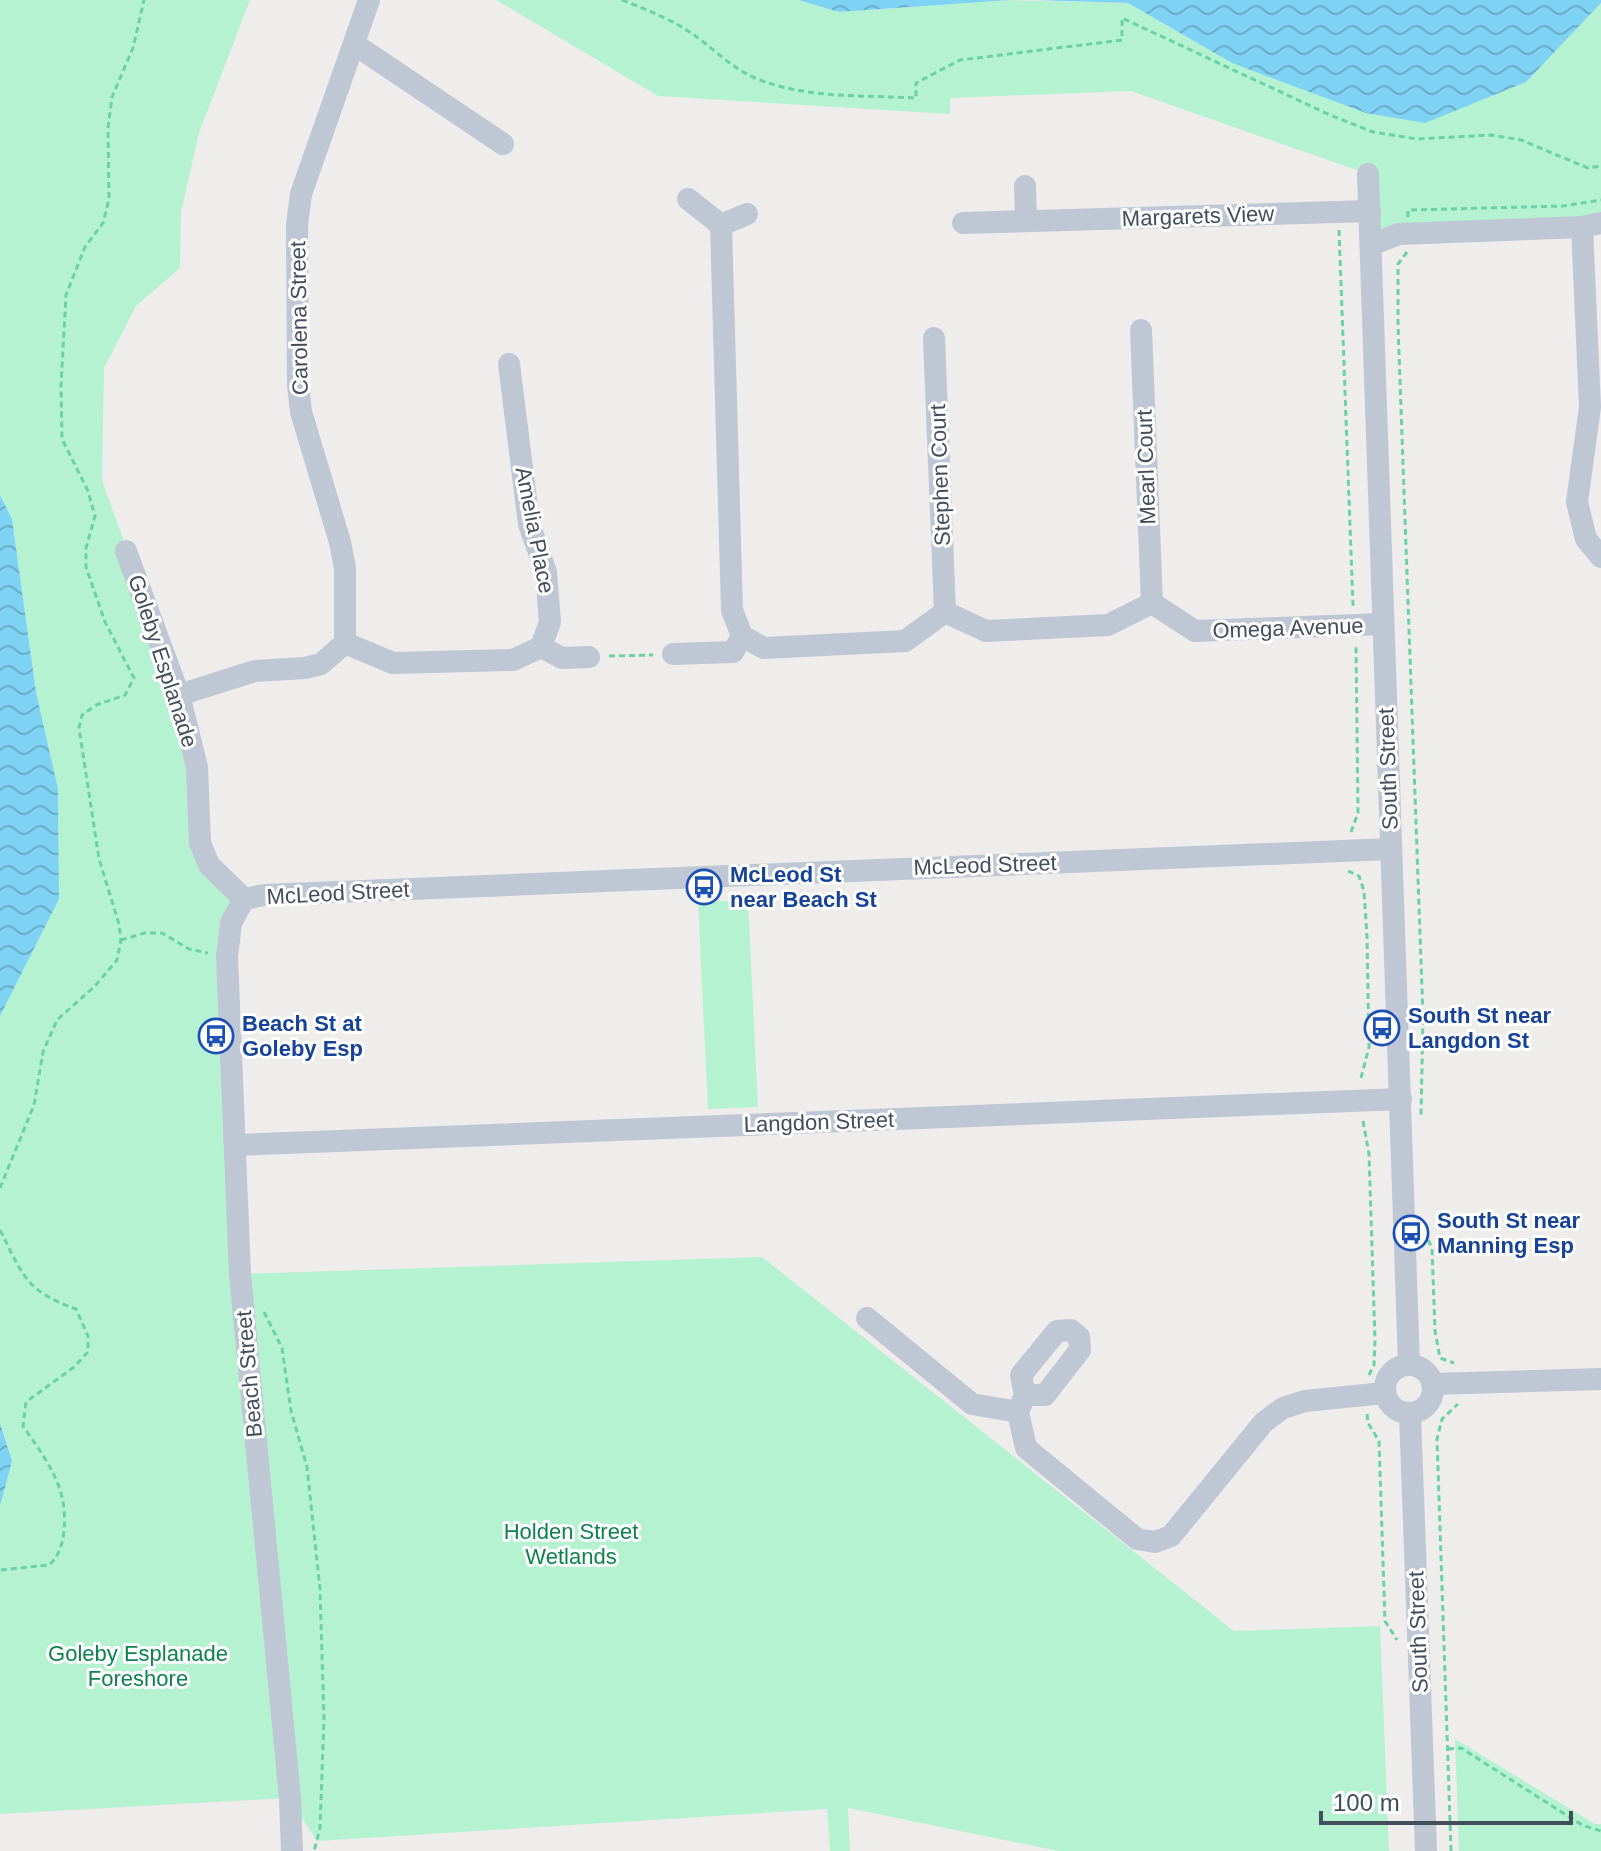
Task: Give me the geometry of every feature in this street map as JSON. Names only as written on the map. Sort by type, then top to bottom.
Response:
[{"type":"street","name":"Carolena Street","points":[[345,643],[342,555],[301,412],[298,385],[297,225],[301,194],[369,0]]},
{"type":"street","points":[[354,44],[503,144]]},
{"type":"street","name":"South Street","points":[[1368,174],[1409,1365]]},
{"type":"street","points":[[1025,186],[1026,221]]},
{"type":"street","points":[[688,199],[721,225]]},
{"type":"street","name":"Margarets View","points":[[963,223],[1370,211]]},
{"type":"street","points":[[721,225],[747,214]]},
{"type":"street","points":[[721,225],[732,610],[742,636],[764,648],[905,641],[945,612],[986,631],[1108,625],[1152,603]]},
{"type":"street","points":[[1371,245],[1399,234],[1592,225],[1595,407],[1577,502],[1586,539],[1601,557]]},
{"type":"street","name":"Mearl Court","points":[[1141,330],[1152,603]]},
{"type":"street","name":"Stephen Court","points":[[934,338],[945,612]]},
{"type":"street","name":"Amelia Place","points":[[509,364],[529,524],[546,572],[550,622],[541,647]]},
{"type":"street","name":"Goleby Esplanade","points":[[126,551],[179,695],[197,767],[200,843],[209,865],[244,899]]},
{"type":"street","name":"Omega Avenue","points":[[1152,603],[1195,631],[1383,624]]},
{"type":"street","points":[[673,654],[733,652],[742,636]]},
{"type":"street","points":[[179,695],[255,671],[321,664],[345,643],[393,663],[513,660],[541,647],[562,658],[589,657]]},
{"type":"street","name":"McLeod Street","points":[[244,899],[264,895],[1391,849]]},
{"type":"street","name":"Beach Street","points":[[244,899],[231,923],[227,957],[240,1274],[290,1798],[292,1851]]},
{"type":"street","name":"Langdon Street","points":[[237,1145],[1401,1099]]},
{"type":"street","points":[[867,1318],[972,1404],[1022,1404],[1026,1448],[1137,1539],[1155,1542],[1171,1536],[1264,1422],[1283,1408],[1305,1401],[1374,1394],[1394,1409],[1410,1414],[1422,1410],[1433,1393],[1425,1371],[1409,1365],[1393,1370],[1374,1394]]},
{"type":"street","points":[[1432,1384],[1601,1379]]},
{"type":"street","name":"South Street","points":[[1410,1414],[1426,1851]]},
{"type":"path","points":[[0,1188],[34,1105],[43,1052],[57,1020],[95,986],[117,960],[121,940],[99,859],[79,728],[82,715],[96,705],[125,695],[134,678],[105,622],[86,567],[86,548],[95,516],[88,491],[62,439],[61,385],[66,295],[85,247],[103,223],[109,199],[108,128],[112,97],[133,48],[144,0]]},
{"type":"path","points":[[622,0],[654,12],[689,31],[751,77],[817,92],[916,98],[916,83],[960,60],[1122,40],[1122,18],[1373,132],[1417,139],[1491,135],[1521,140],[1588,168],[1601,166]]},
{"type":"path","points":[[1408,210],[1563,206],[1601,200]]},
{"type":"path","points":[[1338,212],[1355,625],[1358,813],[1346,851],[1348,871],[1359,876],[1364,891],[1369,1047],[1359,1085],[1369,1154],[1375,1341],[1374,1365],[1366,1380],[1374,1394],[1368,1423],[1379,1441],[1385,1621],[1398,1641]]},
{"type":"path","points":[[1409,234],[1409,250],[1398,264],[1398,325],[1423,1017],[1421,1118]]},
{"type":"path","points":[[589,657],[673,654]]},
{"type":"path","points":[[121,940],[145,933],[162,933],[189,949],[227,957]]},
{"type":"path","points":[[1419,1221],[1432,1248],[1435,1331],[1440,1358],[1458,1365],[1460,1400],[1442,1419],[1437,1439],[1451,1851]]},
{"type":"path","points":[[0,1230],[34,1290],[76,1309],[88,1336],[88,1352],[74,1367],[26,1402],[23,1426],[39,1448],[61,1493],[62,1543],[55,1560],[49,1565],[0,1570]]},
{"type":"path","points":[[264,1313],[282,1348],[291,1411],[307,1467],[320,1589],[324,1719],[320,1828],[314,1851]]},
{"type":"path","points":[[1448,1749],[1461,1748],[1582,1825],[1601,1831]]},
{"type":"green space","points":[[0,0],[250,0],[199,133],[181,212],[180,268],[136,306],[104,368],[102,480],[179,695],[200,843],[244,899],[231,923],[241,1274],[762,1257],[1234,1631],[1380,1626],[1389,1851],[1059,1851],[848,1808],[850,1851],[830,1851],[827,1809],[317,1841],[289,1798],[0,1814],[0,1506],[12,1461],[0,1423],[0,1016],[59,899],[58,789],[36,692],[12,519],[0,495]]},
{"type":"green space","points":[[496,0],[798,0],[839,12],[1010,0],[1128,3],[1232,63],[1526,82],[1601,3],[1601,223],[1371,245],[1368,174],[1131,91],[950,98],[950,114],[658,96]]},
{"type":"green space","points":[[748,900],[758,1107],[708,1109],[698,902]]},
{"type":"green space","points":[[1455,1739],[1595,1824],[1601,1824],[1601,1851],[1459,1851]]},
{"type":"water","points":[[798,0],[1010,0],[839,12]]},
{"type":"water","points":[[1032,0],[1601,0],[1601,3],[1526,82],[1425,123],[1366,113],[1232,63],[1128,3]]},
{"type":"water","points":[[0,495],[12,519],[36,692],[58,789],[59,899],[0,1016]]},
{"type":"water","points":[[0,1423],[12,1461],[0,1506]]},
{"type":"place","name":"McLeod St near Beach St","points":[[704,887]]},
{"type":"place","name":"South St near Langdon St","points":[[1382,1028]]},
{"type":"place","name":"Beach St at Goleby Esp","points":[[216,1036]]},
{"type":"place","name":"South St near Manning Esp","points":[[1411,1233]]},
{"type":"park label","name":"Holden Street Wetlands","points":[[571,1544]]},
{"type":"park label","name":"Goleby Esplanade Foreshore","points":[[138,1666]]}]
